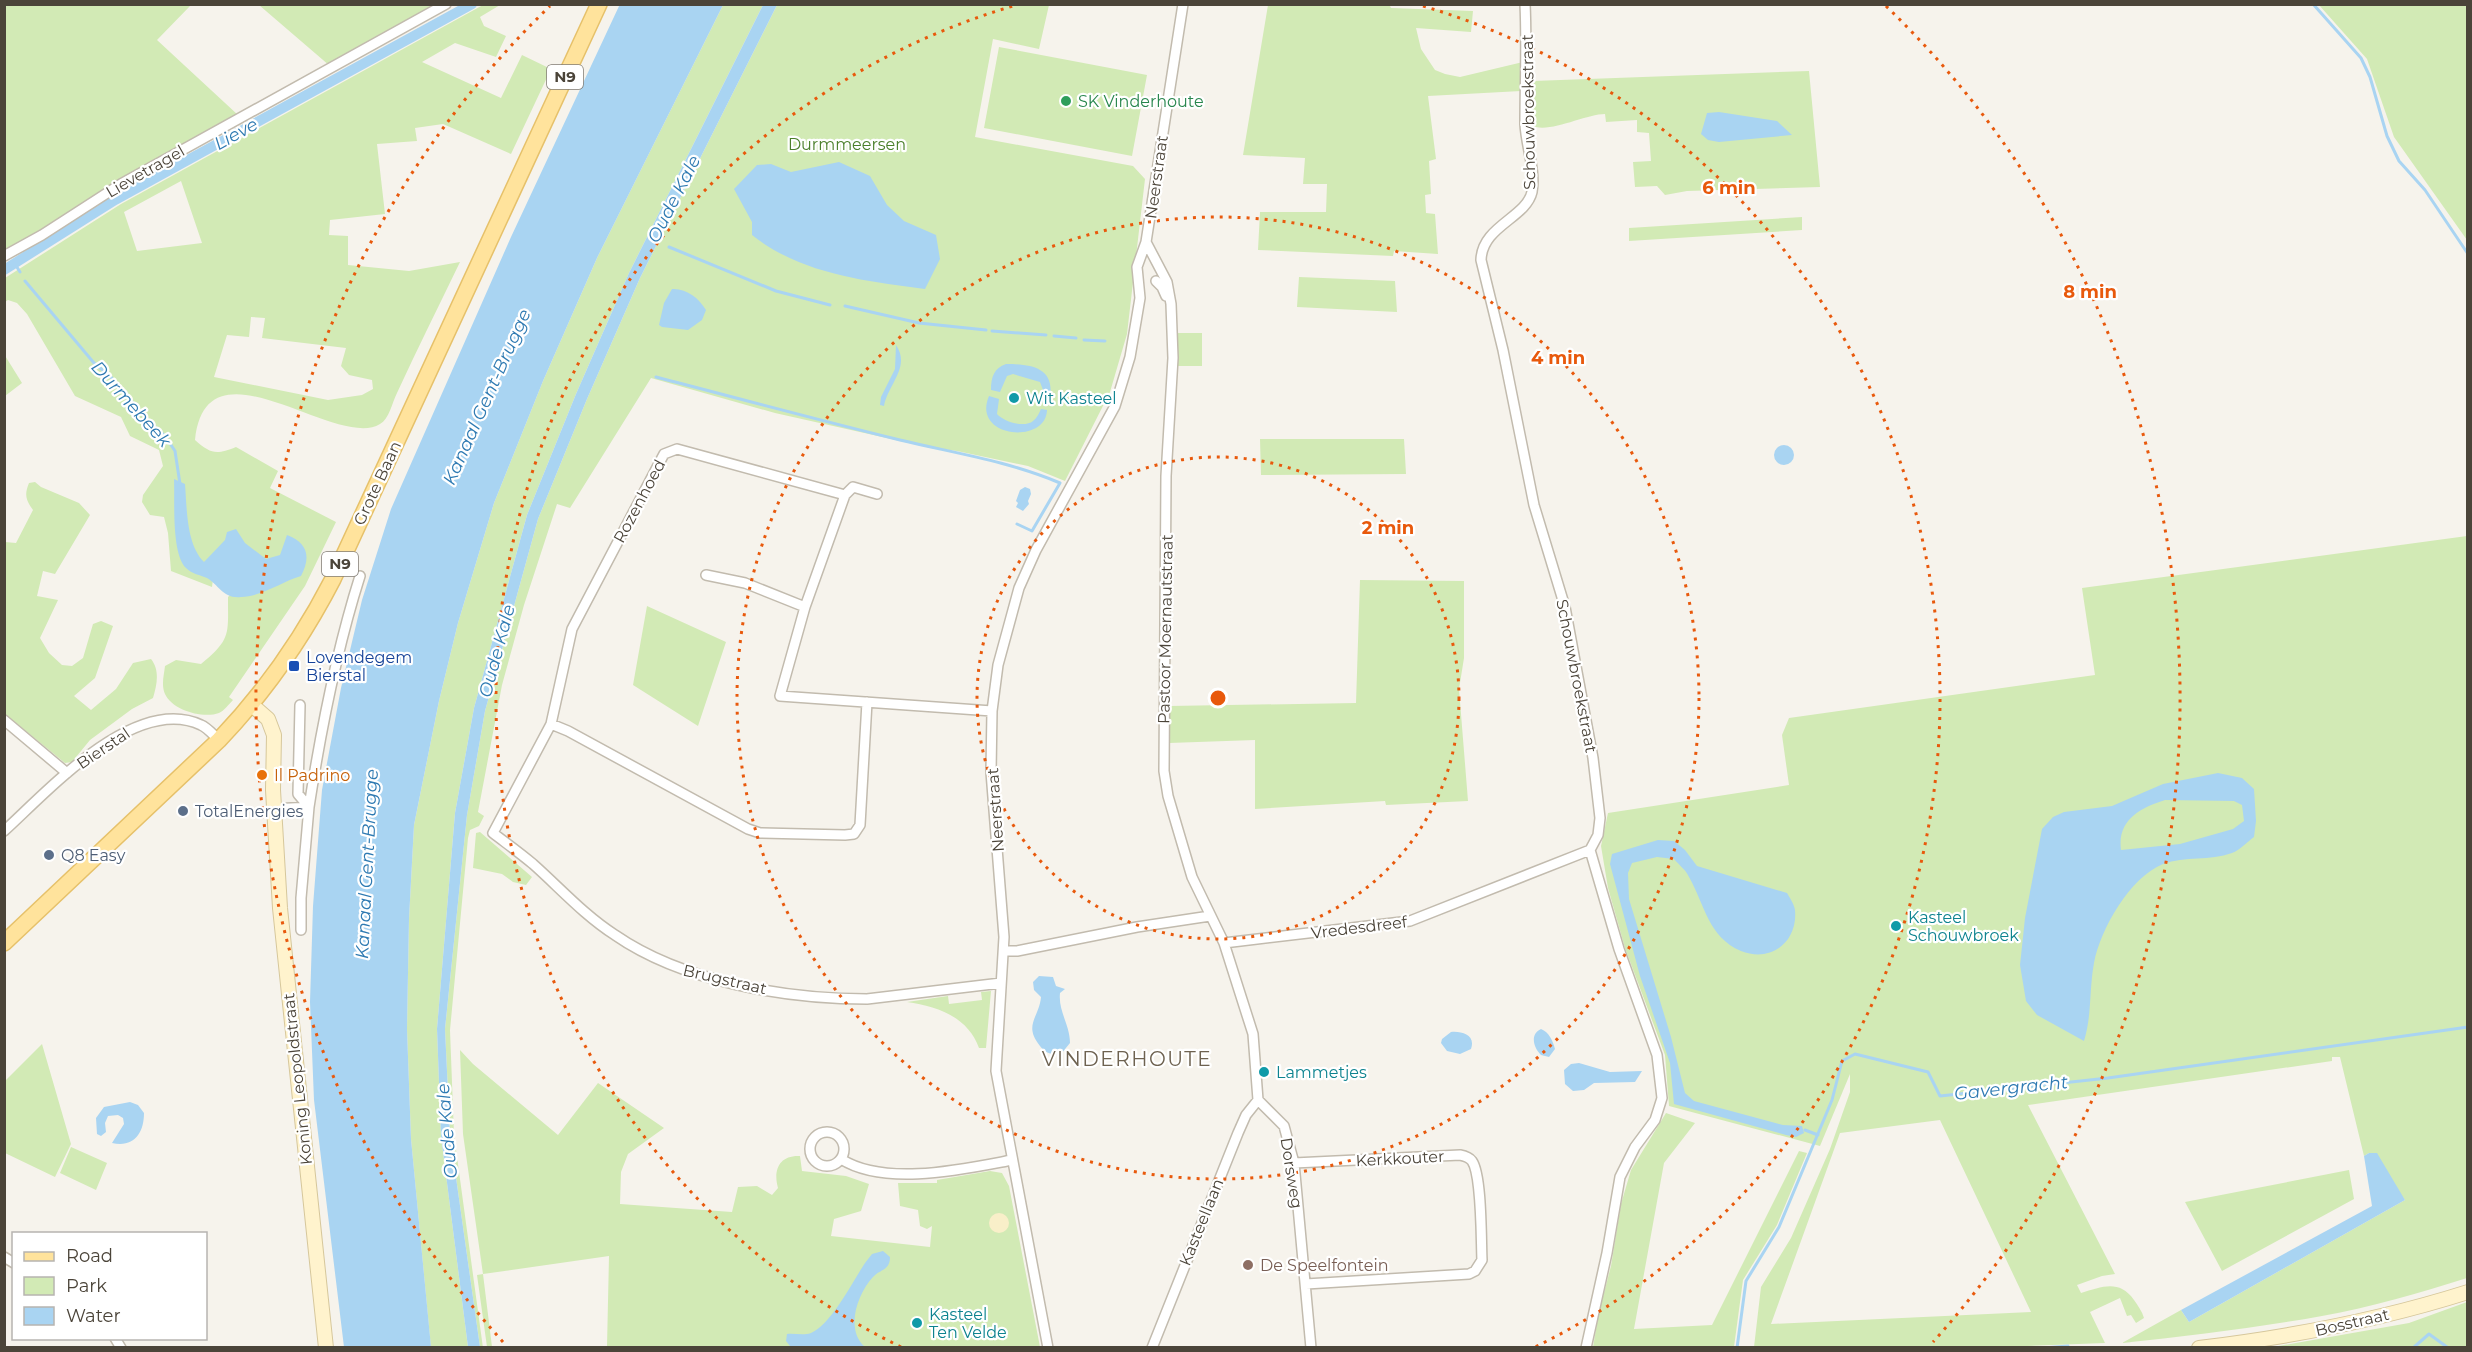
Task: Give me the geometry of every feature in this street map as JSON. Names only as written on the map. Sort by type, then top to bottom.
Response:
[{"type":"main road","name":"Grote Baan","points":[[4,943],[219,740],[252,705],[302,637],[333,579],[599,4]]},
{"type":"street","name":"Lievetragel","points":[[4,255],[121,184],[446,4]]},
{"type":"street","name":"Neerstraat","points":[[1148,281],[1137,267],[1146,242],[1183,4]]},
{"type":"street","name":"Schouwbroekstraat","points":[[1525,4],[1527,48],[1525,123],[1532,192],[1525,203],[1490,237],[1482,250],[1482,260],[1503,350],[1534,505],[1565,607],[1593,758],[1600,818],[1598,835],[1590,850]]},
{"type":"street","name":"Neerstraat","points":[[1048,1347],[996,1071],[1004,951],[991,772],[992,711],[1008,622],[1019,588],[1036,550],[1115,406],[1130,357],[1140,298],[1148,281],[1161,271],[1146,242]]},
{"type":"street","points":[[1141,260],[1147,257],[1154,258]]},
{"type":"street","name":"Pastoor Moernautstraat","points":[[1161,271],[1167,282],[1171,304],[1173,358],[1166,476],[1164,771],[1168,796],[1192,877],[1224,943]]},
{"type":"street","points":[[1148,281],[1162,287],[1171,304]]},
{"type":"street","name":"Rozenhoed","points":[[493,833],[551,724],[572,629],[664,454],[677,449],[845,495],[853,487],[877,494]]},
{"type":"street","points":[[845,495],[805,607],[780,696],[992,711]]},
{"type":"street","points":[[706,575],[745,583],[805,607]]},
{"type":"street","points":[[301,930],[301,898],[309,807],[328,693],[345,622],[360,576]]},
{"type":"street","points":[[551,724],[568,731],[748,829],[768,834],[845,835],[854,834],[860,825],[867,702]]},
{"type":"street","name":"Koning Leopoldstraat","points":[[252,705],[268,719],[274,735],[273,809],[287,989],[326,1347]]},
{"type":"street","points":[[300,705],[298,795],[309,807]]},
{"type":"street","points":[[4,720],[67,773]]},
{"type":"street","name":"Bierstal","points":[[4,831],[67,773],[116,736],[152,721],[191,722],[202,726],[219,740]]},
{"type":"street","points":[[273,809],[309,807]]},
{"type":"street","name":"Brugstraat","points":[[493,833],[531,862],[590,917],[615,936],[660,961],[684,970],[731,983],[846,999],[867,999],[1001,983]]},
{"type":"street","name":"Vredesdreef","points":[[1224,943],[1410,921],[1590,850]]},
{"type":"street","points":[[1586,1347],[1607,1252],[1620,1177],[1635,1147],[1655,1120],[1662,1098],[1657,1055],[1619,949],[1590,850]]},
{"type":"street","points":[[1004,951],[1017,951],[1137,927],[1210,916]]},
{"type":"street","points":[[1224,943],[1254,1034],[1258,1100]]},
{"type":"street","name":"Dorsweg","points":[[1258,1100],[1284,1126],[1294,1163],[1311,1347]]},
{"type":"street","name":"Kasteellaan","points":[[1152,1347],[1238,1133],[1246,1115],[1258,1100]]},
{"type":"street","name":"Kerkkouter","points":[[1294,1163],[1461,1155],[1467,1156],[1472,1161],[1478,1175],[1482,1260],[1475,1271],[1469,1274],[1306,1284]]},
{"type":"street","points":[[842,1159],[855,1168],[915,1175],[1012,1160]]},
{"type":"street","name":"Bosstraat","points":[[2199,1347],[2292,1335],[2373,1319],[2468,1292]]},
{"type":"green space","points":[[1389,4],[1391,8],[1473,11],[1471,32],[1416,28],[1421,49],[1435,70],[1460,77],[1523,62],[1521,91],[1428,96],[1436,159],[1429,161],[1431,194],[1425,195],[1426,213],[1435,214],[1438,254],[1394,251],[1393,256],[1258,250],[1260,212],[1326,212],[1327,184],[1303,184],[1305,158],[1243,155],[1268,5]]},
{"type":"green space","points":[[5,5],[191,5],[157,40],[238,115],[124,179],[5,251]]},
{"type":"green space","points":[[259,5],[437,5],[330,66]]},
{"type":"green space","points":[[483,5],[500,5],[480,17],[484,26],[506,36],[496,57],[455,43],[422,62],[501,98],[522,55],[551,69],[511,154],[443,124],[415,128],[417,141],[377,144],[385,214],[330,220],[329,235],[348,236],[348,265],[409,271],[460,262],[383,422],[360,428],[334,423],[275,402],[247,395],[222,396],[204,410],[195,440],[214,452],[236,447],[278,471],[270,488],[336,522],[305,586],[229,697],[233,700],[221,712],[212,715],[189,712],[169,700],[163,687],[165,666],[176,660],[201,664],[218,648],[226,635],[228,597],[232,593],[214,571],[212,587],[171,571],[168,533],[164,517],[150,515],[142,502],[143,495],[163,466],[159,450],[130,436],[121,417],[75,396],[27,314],[17,303],[8,300],[5,302],[5,278],[121,204]],"holes":[[[181,181],[202,243],[137,251],[124,212]],[[251,317],[265,318],[262,338],[346,348],[341,366],[349,375],[372,380],[373,389],[362,395],[328,400],[214,377],[227,335],[249,337]]]},
{"type":"green space","points":[[723,5],[763,5],[629,273],[576,394],[527,515],[474,708],[455,813],[437,1029],[441,1136],[468,1347],[431,1348],[411,1139],[407,1029],[414,825],[439,701],[458,623],[494,503],[543,381],[597,258]]},
{"type":"green space","name":"Durmmeersen","points":[[777,5],[1049,5],[1039,49],[993,39],[975,137],[1133,166],[1145,179],[1127,334],[1110,392],[1065,481],[1028,466],[927,447],[775,413],[651,378],[570,508],[557,504],[524,605],[502,685],[478,812],[484,816],[479,826],[470,830],[468,838],[450,1030],[454,1135],[483,1348],[480,1347],[450,1135],[445,1029],[467,815],[485,711],[538,519],[587,399],[640,278]]},
{"type":"green space","points":[[2319,5],[2467,5],[2467,240],[2394,137],[2367,59]]},
{"type":"green space","name":"SK Vinderhoute","points":[[999,47],[1147,75],[1132,156],[984,128]]},
{"type":"green space","points":[[1809,71],[1820,187],[1687,191],[1665,195],[1657,186],[1635,187],[1633,162],[1651,161],[1649,133],[1637,132],[1637,120],[1606,122],[1605,114],[1546,128],[1531,125],[1533,81]]},
{"type":"green space","points":[[1802,217],[1802,230],[1629,241],[1629,228]]},
{"type":"green space","points":[[1299,277],[1395,281],[1397,312],[1297,307]]},
{"type":"green space","points":[[1176,333],[1202,333],[1202,366],[1178,366]]},
{"type":"green space","points":[[4,354],[22,383],[5,396],[4,396]]},
{"type":"green space","points":[[1260,439],[1404,439],[1406,474],[1261,475]]},
{"type":"green space","points":[[35,482],[41,487],[79,503],[90,515],[55,574],[43,571],[37,596],[58,600],[40,638],[49,653],[62,665],[72,666],[83,658],[93,624],[101,621],[113,626],[95,678],[74,696],[91,710],[116,689],[133,663],[151,659],[157,673],[153,698],[132,709],[90,740],[72,762],[65,763],[5,714],[5,542],[16,543],[33,510],[26,494],[29,483]]},
{"type":"green space","points":[[2467,536],[2467,1278],[2395,1299],[2322,1316],[2122,1343],[2181,1310],[2189,1322],[2405,1200],[2369,1153],[2364,1156],[2340,1057],[2332,1057],[2332,1061],[2028,1105],[2115,1274],[2077,1285],[2081,1293],[2110,1286],[2122,1289],[2134,1300],[2144,1318],[2136,1323],[2131,1315],[2127,1316],[2120,1298],[2090,1312],[2105,1343],[1975,1348],[1754,1347],[1761,1287],[1791,1238],[1830,1149],[1850,1092],[1850,1074],[1820,1146],[1669,1106],[1665,1055],[1625,948],[1608,888],[1601,846],[1608,813],[1789,785],[1782,735],[1789,718],[2095,675],[2082,588]],"holes":[[[1940,1120],[2031,1312],[1771,1324],[1840,1133]]]},
{"type":"green space","points":[[1360,580],[1464,581],[1464,658],[1459,689],[1468,801],[1386,805],[1385,801],[1255,809],[1255,740],[1169,743],[1169,706],[1356,703]]},
{"type":"green space","points":[[647,606],[726,642],[698,726],[633,685]]},
{"type":"green space","points":[[480,832],[532,877],[526,885],[513,882],[502,874],[473,868],[476,833]]},
{"type":"green space","points":[[991,991],[986,1048],[979,1048],[967,1028],[950,1015],[940,1010],[907,1002],[948,996],[949,1004],[982,1000],[981,992]]},
{"type":"green space","points":[[42,1044],[71,1144],[55,1177],[5,1153],[5,1081]]},
{"type":"green space","points":[[460,1050],[473,1064],[558,1135],[598,1083],[664,1128],[628,1154],[621,1172],[620,1204],[732,1212],[738,1187],[757,1186],[772,1195],[778,1188],[776,1175],[779,1165],[787,1158],[800,1156],[802,1171],[846,1176],[869,1184],[861,1211],[834,1219],[831,1236],[930,1247],[932,1226],[927,1229],[920,1226],[918,1210],[900,1206],[898,1183],[937,1183],[937,1180],[990,1171],[1002,1173],[1009,1186],[1040,1347],[607,1347],[609,1256],[483,1274],[463,1134]]},
{"type":"green space","points":[[1666,1113],[1695,1123],[1664,1163],[1634,1329],[1712,1325],[1799,1151],[1807,1153],[1777,1225],[1743,1280],[1734,1347],[1593,1347],[1611,1266],[1621,1204],[1631,1170]]},
{"type":"green space","points":[[71,1147],[107,1163],[96,1190],[60,1173]]},
{"type":"green space","points":[[2349,1170],[2354,1199],[2222,1271],[2185,1202]]},
{"type":"green space","points":[[483,1274],[492,1347],[487,1347],[477,1275]]},
{"type":"green space","points":[[2467,1302],[2467,1347],[2273,1347],[2409,1323]]},
{"type":"sand","points":[[995,1213],[1003,1213],[1009,1219],[1009,1227],[1003,1233],[995,1233],[989,1227],[989,1219]]},
{"type":"water","name":"Kanaal Gent-Brugge","points":[[620,4],[723,5],[597,258],[543,381],[494,503],[458,623],[439,701],[414,825],[409,919],[407,1029],[411,1139],[431,1347],[344,1347],[314,1100],[310,1002],[313,906],[322,790],[341,688],[362,600],[391,509],[511,237]]},
{"type":"water","name":"Oude Kale","points":[[763,5],[777,5],[640,278],[538,519],[485,711],[467,815],[445,1029],[450,1135],[480,1347],[468,1347],[441,1136],[437,1029],[455,813],[474,708],[527,515],[576,394],[629,273]]},
{"type":"water","points":[[1719,112],[1777,121],[1792,135],[1719,142],[1708,140],[1701,134],[1707,113]]},
{"type":"water","points":[[839,162],[870,176],[887,205],[904,221],[936,235],[940,259],[925,289],[834,274],[791,259],[752,235],[752,222],[734,189],[757,165],[771,164],[791,172]]},
{"type":"water","points":[[672,289],[682,290],[692,295],[706,310],[702,320],[688,330],[659,325],[664,303]]},
{"type":"water","points":[[896,345],[900,353],[900,368],[884,406],[880,405],[881,397],[895,369]]},
{"type":"water","points":[[1006,364],[1034,367],[1047,376],[1051,392],[1049,403],[1041,402],[1043,390],[1040,382],[1013,374],[1007,376],[1000,392],[991,390],[994,374]]},
{"type":"water","points":[[989,396],[999,399],[997,414],[1015,423],[1029,423],[1036,418],[1041,409],[1047,410],[1043,421],[1035,428],[1023,432],[1011,432],[999,428],[990,421],[986,410]]},
{"type":"water","points":[[1780,445],[1788,445],[1794,451],[1794,459],[1788,465],[1780,465],[1774,459],[1774,451]]},
{"type":"water","points":[[174,479],[185,484],[191,536],[204,562],[225,540],[227,532],[236,529],[245,543],[266,559],[280,555],[287,535],[299,542],[306,551],[306,563],[301,576],[257,594],[235,597],[225,594],[207,578],[188,570],[181,561],[176,539]]},
{"type":"water","points":[[1025,487],[1030,489],[1031,494],[1029,504],[1023,511],[1016,507],[1018,503],[1016,501],[1020,490]]},
{"type":"water","points":[[2218,773],[2242,778],[2254,789],[2256,821],[2254,837],[2232,853],[2163,864],[2139,880],[2128,892],[2118,906],[2097,950],[2084,1041],[2037,1015],[2026,1001],[2020,965],[2025,918],[2042,829],[2053,817],[2064,812],[2112,806],[2163,784]],"holes":[[[2165,800],[2234,801],[2242,805],[2244,821],[2233,829],[2180,844],[2121,850],[2121,840],[2127,823],[2139,811],[2147,807]]]},
{"type":"water","points":[[1658,840],[1674,841],[1685,850],[1697,866],[1787,893],[1793,903],[1795,921],[1787,940],[1772,952],[1752,954],[1730,945],[1714,929],[1688,874],[1674,859],[1657,857],[1632,863],[1628,873],[1629,899],[1671,1037],[1685,1093],[1694,1101],[1783,1125],[1802,1126],[1804,1133],[1796,1137],[1674,1104],[1670,1063],[1640,976],[1610,864],[1612,854]]},
{"type":"water","points":[[1039,976],[1053,977],[1056,986],[1065,989],[1060,993],[1060,1000],[1070,1043],[1061,1054],[1045,1051],[1035,1039],[1033,1032],[1033,1022],[1041,997],[1034,990],[1033,982]]},
{"type":"water","points":[[1541,1029],[1552,1040],[1555,1049],[1549,1057],[1541,1055],[1535,1045],[1535,1034]]},
{"type":"water","points":[[1451,1032],[1463,1033],[1470,1037],[1471,1049],[1460,1054],[1447,1051],[1441,1043],[1442,1039]]},
{"type":"water","points":[[1579,1063],[1610,1072],[1642,1071],[1635,1082],[1594,1083],[1584,1090],[1573,1091],[1565,1084],[1564,1070],[1571,1064]]},
{"type":"water","points":[[130,1102],[138,1105],[144,1113],[140,1133],[132,1141],[112,1143],[124,1124],[123,1118],[118,1115],[108,1116],[105,1123],[106,1132],[101,1136],[97,1134],[96,1118],[104,1107]]},
{"type":"water","points":[[2377,1153],[2405,1200],[2189,1322],[2181,1310],[2372,1206],[2364,1156]]},
{"type":"water","points":[[883,1251],[890,1257],[890,1262],[867,1284],[856,1312],[856,1331],[865,1347],[790,1346],[786,1341],[787,1334],[808,1334],[819,1328],[834,1312],[872,1254]]},
{"type":"waterway","name":"Lieve","points":[[4,270],[115,200],[472,4]]},
{"type":"waterway","name":"Gavergracht","points":[[2313,4],[2361,58],[2370,77],[2387,136],[2399,161],[2425,190],[2468,254]]},
{"type":"waterway","name":"Oude Kale","points":[[669,247],[776,291],[830,305]]},
{"type":"waterway","name":"Durmebeek","points":[[15,264],[20,272]]},
{"type":"waterway","name":"Durmebeek","points":[[25,281],[94,363],[110,376],[149,422],[165,436],[175,451],[180,484]]},
{"type":"waterway","points":[[845,306],[919,323],[986,330]]},
{"type":"waterway","points":[[992,331],[1046,335]]},
{"type":"waterway","points":[[1054,336],[1076,338]]},
{"type":"waterway","points":[[1084,340],[1105,341]]},
{"type":"waterway","points":[[656,377],[869,432],[1001,463],[1060,483],[1032,531],[1017,524]]},
{"type":"waterway","name":"Gavergracht","points":[[1737,1348],[1746,1281],[1779,1227],[1832,1100],[1842,1061],[1855,1054],[1928,1072],[1940,1096],[2108,1078],[2468,1027]]},
{"type":"waterway","points":[[1805,1130],[1818,1135]]},
{"type":"waterway","points":[[2413,1348],[2429,1334],[2447,1347]]},
{"type":"waterway","points":[[2043,1348],[2068,1346]]},
{"type":"place","name":"SK Vinderhoute","points":[[1066,101]]},
{"type":"place","name":"Wit Kasteel","points":[[1014,398]]},
{"type":"place","name":"Lovendegem Bierstal","points":[[294,666]]},
{"type":"place","name":"Il Padrino","points":[[262,775]]},
{"type":"place","name":"TotalEnergies","points":[[183,811]]},
{"type":"place","name":"Q8 Easy","points":[[49,855]]},
{"type":"place","name":"Kasteel Schouwbroek","points":[[1896,926]]},
{"type":"place","name":"Lammetjes","points":[[1264,1072]]},
{"type":"place","name":"De Speelfontein","points":[[1248,1265]]},
{"type":"place","name":"Kasteel Ten Velde","points":[[917,1323]]},
{"type":"district","name":"VINDERHOUTE","points":[[1127,1059]]}]
